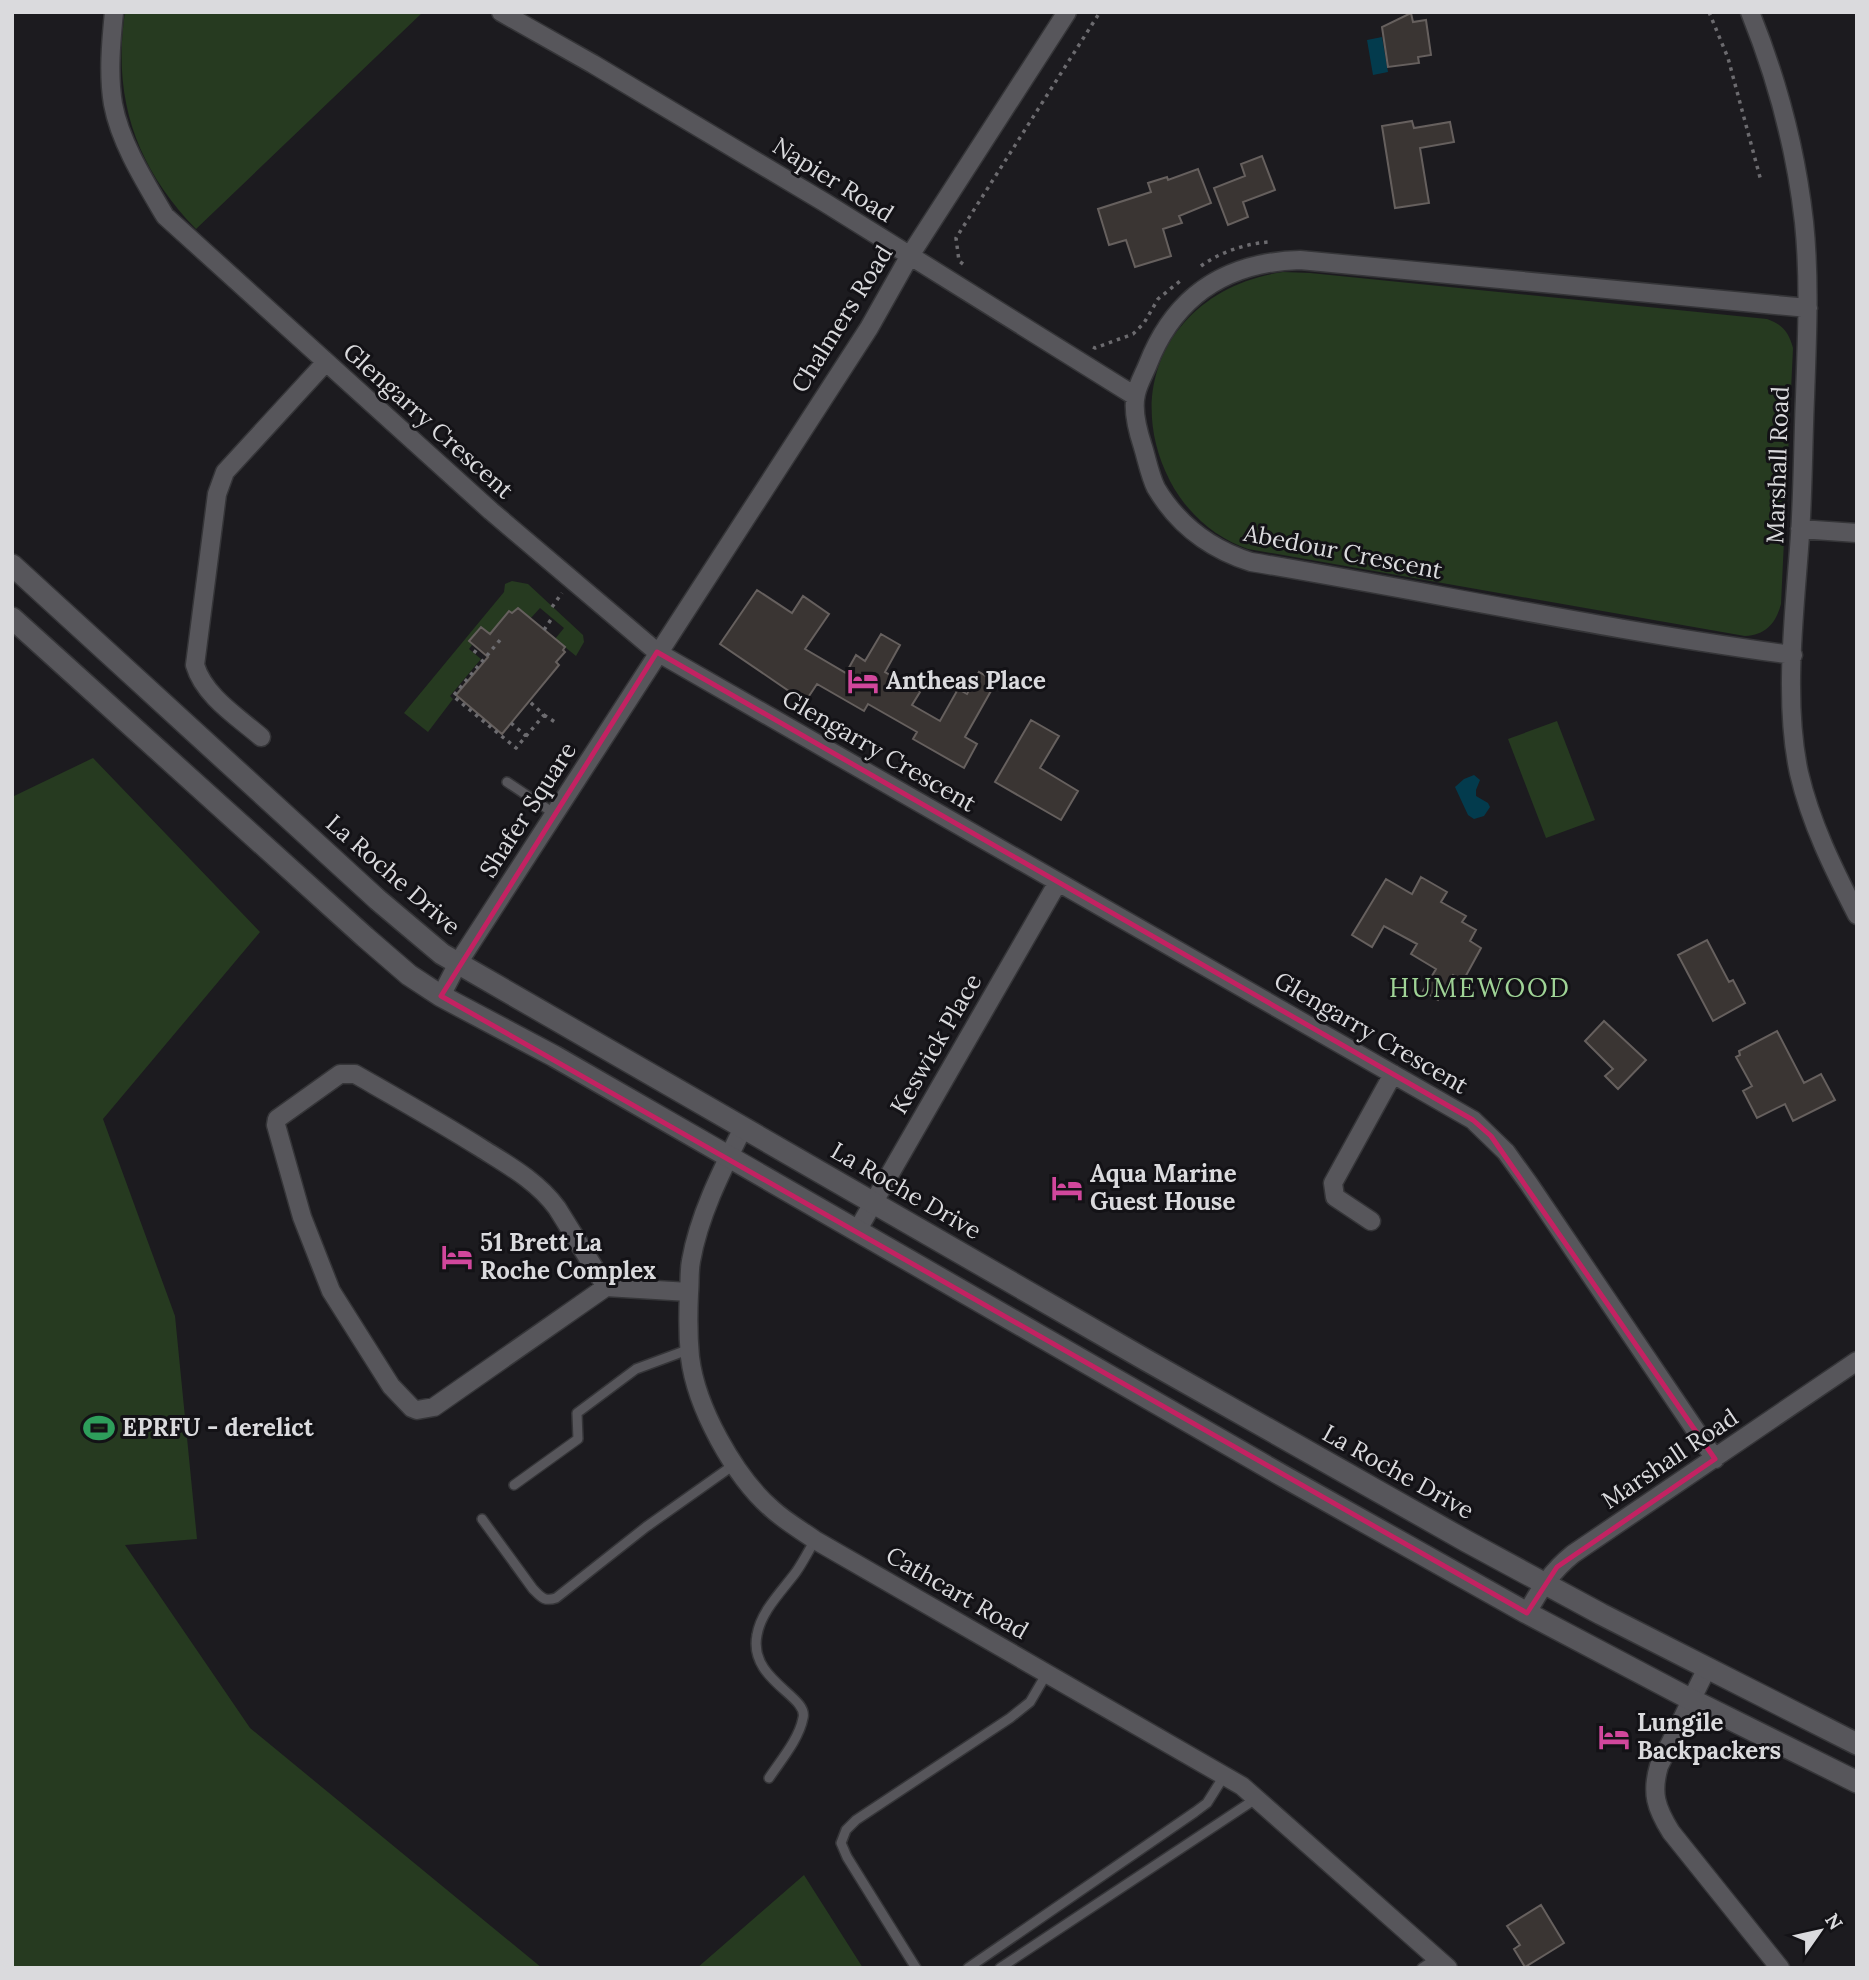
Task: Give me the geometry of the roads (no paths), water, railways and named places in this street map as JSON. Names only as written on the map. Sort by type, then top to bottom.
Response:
[{"type":"street","name":"Glengarry Crescent","points":[[114,12],[110,49],[113,104],[134,163],[165,216],[491,511],[657,652],[1473,1120],[1506,1152],[1715,1459]]},
{"type":"street","name":"Napier Road","points":[[501,12],[813,195],[1135,396]]},
{"type":"street","name":"Chalmers Road","points":[[657,652],[869,328],[909,257],[1068,12]]},
{"type":"street","name":"Marshall Road","points":[[1750,12],[1764,47],[1788,128],[1804,222],[1808,308],[1793,655],[1793,727],[1799,770],[1819,838],[1857,915]]},
{"type":"street","name":"Abedour Crescent","points":[[1793,655],[1709,644],[1576,621],[1251,562],[1222,552],[1183,524],[1155,486],[1138,429],[1135,396],[1154,348],[1170,322],[1188,302],[1216,280],[1239,269],[1271,261],[1300,260],[1808,308]]},
{"type":"street","points":[[261,737],[212,694],[195,665],[217,494],[225,472],[327,362]]},
{"type":"street","points":[[1800,529],[1857,533]]},
{"type":"street","name":"La Roche Drive","points":[[12,565],[387,909],[442,954],[1146,1360],[1543,1583],[1857,1744]]},
{"type":"street","points":[[12,618],[365,937],[409,975],[441,996],[554,1056],[1283,1476],[1527,1613],[1690,1699],[1857,1782]]},
{"type":"street","name":"Shafer Square","points":[[441,996],[458,963],[657,652]]},
{"type":"street","points":[[117,713],[143,684]]},
{"type":"street","name":"Keswick Place","points":[[857,1231],[1058,883]]},
{"type":"street","points":[[606,1287],[549,1197],[531,1182],[450,1129],[355,1074],[340,1074],[277,1119],[276,1125],[302,1217],[331,1292],[391,1386],[412,1408],[434,1407],[606,1287],[689,1292]]},
{"type":"street","points":[[1371,1221],[1335,1197],[1333,1183],[1393,1074]]},
{"type":"street","name":"Cathcart Road","points":[[743,1128],[700,1225],[690,1263],[689,1292],[690,1349],[700,1394],[718,1436],[745,1481],[772,1509],[815,1540],[1224,1776],[1257,1798],[1436,1964]]},
{"type":"street","name":"Marshall Road","points":[[1527,1613],[1543,1583],[1573,1554],[1857,1361]]},
{"type":"street","points":[[1707,1668],[1659,1766],[1654,1782],[1660,1814],[1671,1832],[1780,1968]]},
{"type":"lane","points":[[507,782],[555,814]]},
{"type":"lane","points":[[514,1485],[578,1438],[577,1413],[636,1370],[690,1349]]},
{"type":"lane","points":[[482,1519],[542,1599],[549,1600],[556,1598],[646,1527],[735,1464]]},
{"type":"lane","points":[[769,1778],[804,1716],[799,1703],[768,1676],[756,1655],[757,1635],[763,1617],[798,1569],[815,1540]]},
{"type":"lane","points":[[916,1968],[847,1857],[841,1843],[845,1830],[1010,1718],[1030,1702],[1047,1673]]},
{"type":"lane","points":[[968,1968],[1207,1803],[1224,1776]]},
{"type":"lane","points":[[1000,1968],[1257,1798]]},
{"type":"water","points":[[1382,37],[1388,72],[1373,75],[1367,40]]},
{"type":"water","points":[[1474,775],[1480,780],[1476,796],[1490,807],[1484,816],[1474,819],[1468,815],[1455,787]]},
{"type":"place","name":"Antheas Place","points":[[863,681]]},
{"type":"place","name":"Aqua Marine Guest House","points":[[1067,1188]]},
{"type":"place","name":"51 Brett La Roche Complex","points":[[457,1257]]},
{"type":"place","name":"EPRFU - derelict","points":[[99,1428]]},
{"type":"place","name":"Lungile Backpackers","points":[[1614,1737]]},
{"type":"district","name":"HUMEWOOD","points":[[1480,988]]}]
